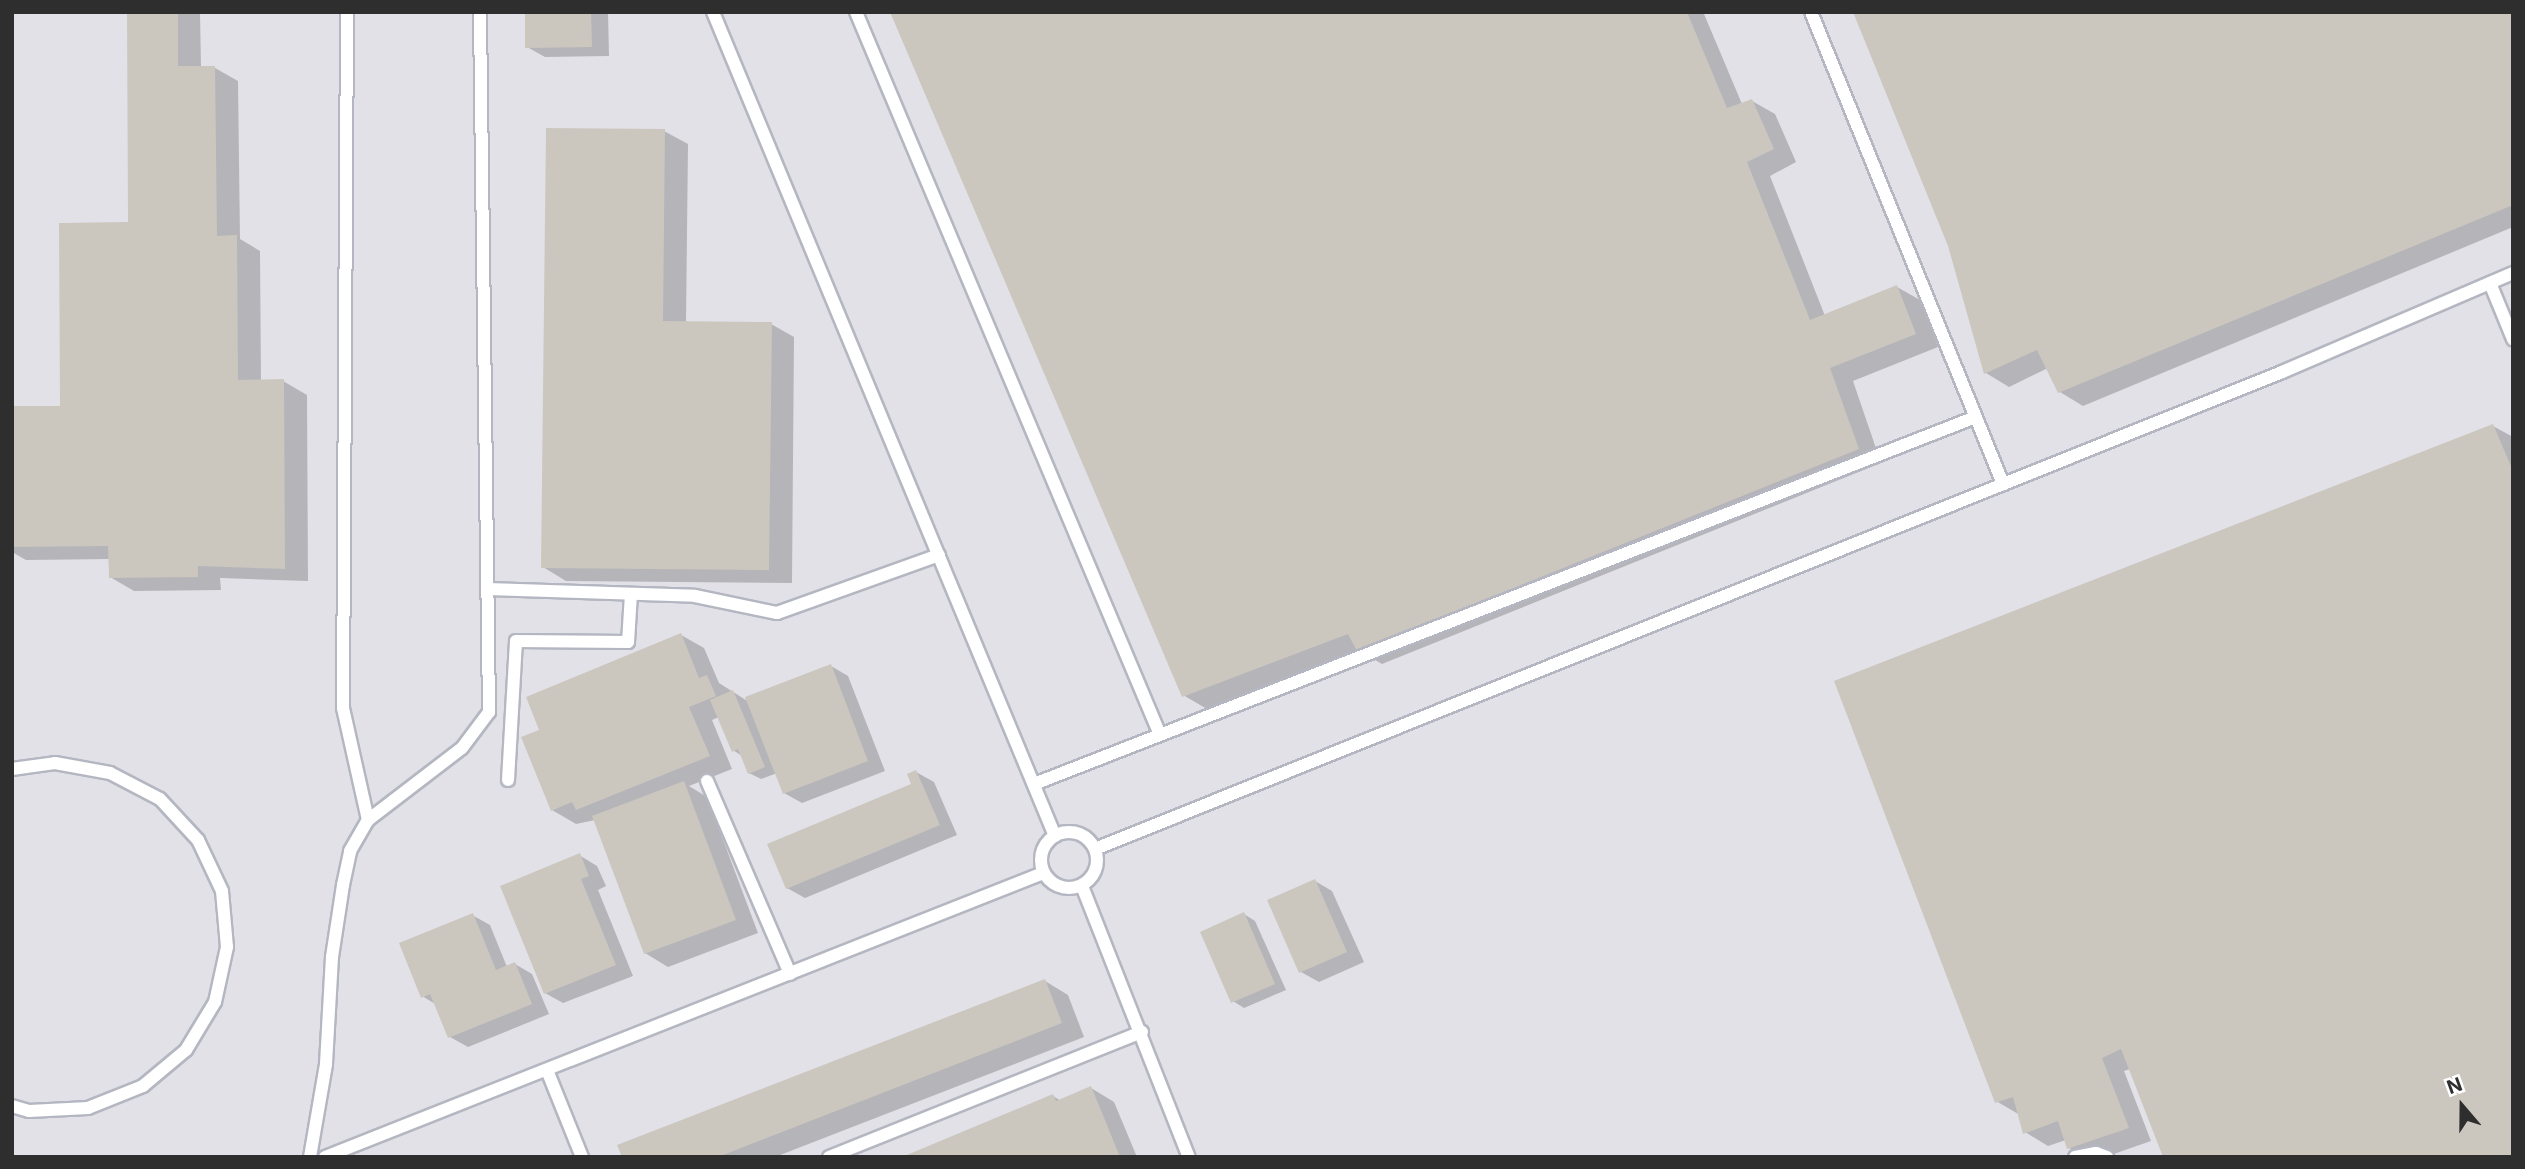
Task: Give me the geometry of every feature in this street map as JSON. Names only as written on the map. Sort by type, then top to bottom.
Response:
[{"type":"lane","points":[[347,12],[343,708],[368,820]]},
{"type":"lane","points":[[310,1157],[326,1064],[332,957],[350,851],[368,820],[462,748],[489,712],[480,12]]},
{"type":"lane","points":[[713,12],[1055,836]]},
{"type":"lane","points":[[856,12],[1160,735]]},
{"type":"lane","points":[[1811,12],[2003,484]]},
{"type":"lane","points":[[1095,849],[2003,484],[2513,273]]},
{"type":"lane","points":[[2490,283],[2513,339]]},
{"type":"lane","points":[[1034,784],[1976,417]]},
{"type":"lane","points":[[488,589],[695,596],[777,613],[939,555]]},
{"type":"lane","points":[[508,780],[516,641],[628,642],[631,594]]},
{"type":"lane","points":[[12,769],[55,763],[110,773],[160,799],[198,841],[222,891],[227,947],[215,1002],[186,1050],[143,1086],[88,1108],[29,1111],[12,1106]]},
{"type":"lane","points":[[707,781],[790,974]]},
{"type":"lane","points":[[1077,833],[1095,849],[1095,873],[1082,886],[1065,889],[1043,873],[1044,847],[1055,836],[1077,833]]},
{"type":"lane","points":[[325,1157],[1043,873]]},
{"type":"lane","points":[[1082,886],[1142,1032],[1189,1157]]},
{"type":"lane","points":[[829,1157],[1142,1032]]},
{"type":"lane","points":[[547,1070],[582,1157]]},
{"type":"lane","points":[[2075,1157],[2096,1153],[2107,1157]]},
{"type":"shaded area","points":[[12,12],[2513,12],[2513,1157],[12,1157]]},
{"type":"building","points":[[127,12],[178,12],[178,66],[215,66],[217,236],[237,235],[238,380],[284,379],[285,569],[198,566],[198,577],[109,578],[108,546],[12,547],[12,406],[60,406],[59,223],[128,222]]},
{"type":"building","points":[[525,12],[591,12],[592,47],[525,48]]},
{"type":"building","points":[[890,12],[1687,12],[1727,108],[1752,99],[1774,149],[1747,162],[1810,320],[1897,285],[1916,334],[1830,368],[1859,449],[1357,651],[1348,634],[1182,697]]},
{"type":"building","points":[[1853,12],[2513,12],[2513,205],[2058,393],[2037,350],[1984,374],[1948,246]]},
{"type":"building","points":[[546,128],[665,129],[663,321],[772,322],[769,570],[541,568]]},
{"type":"building","points":[[2493,424],[2513,471],[2513,1157],[2163,1157],[2121,1049],[2102,1058],[2129,1128],[2067,1149],[2058,1121],[2023,1134],[2013,1097],[1995,1103],[1834,681]]},
{"type":"building","points":[[681,633],[699,678],[707,675],[716,696],[689,707],[710,756],[576,810],[572,802],[551,811],[521,737],[539,730],[526,697]]},
{"type":"building","points":[[831,664],[868,761],[783,794],[745,697]]},
{"type":"building","points":[[733,690],[765,767],[748,774],[738,749],[732,752],[710,700]]},
{"type":"building","points":[[916,770],[940,825],[786,889],[767,844],[911,784],[907,774]]},
{"type":"building","points":[[684,781],[736,920],[644,954],[592,816]]},
{"type":"building","points":[[580,853],[589,876],[581,879],[616,965],[544,994],[500,886]]},
{"type":"building","points":[[1315,879],[1347,952],[1299,973],[1267,900]]},
{"type":"building","points":[[1244,912],[1275,984],[1231,1003],[1200,932]]},
{"type":"building","points":[[473,913],[496,970],[515,962],[532,1004],[448,1038],[430,994],[421,998],[399,943]]},
{"type":"building","points":[[1045,979],[1062,1023],[718,1157],[622,1157],[617,1145]]},
{"type":"building","points":[[1091,1086],[1120,1157],[902,1157],[1053,1094],[1056,1101]]}]
